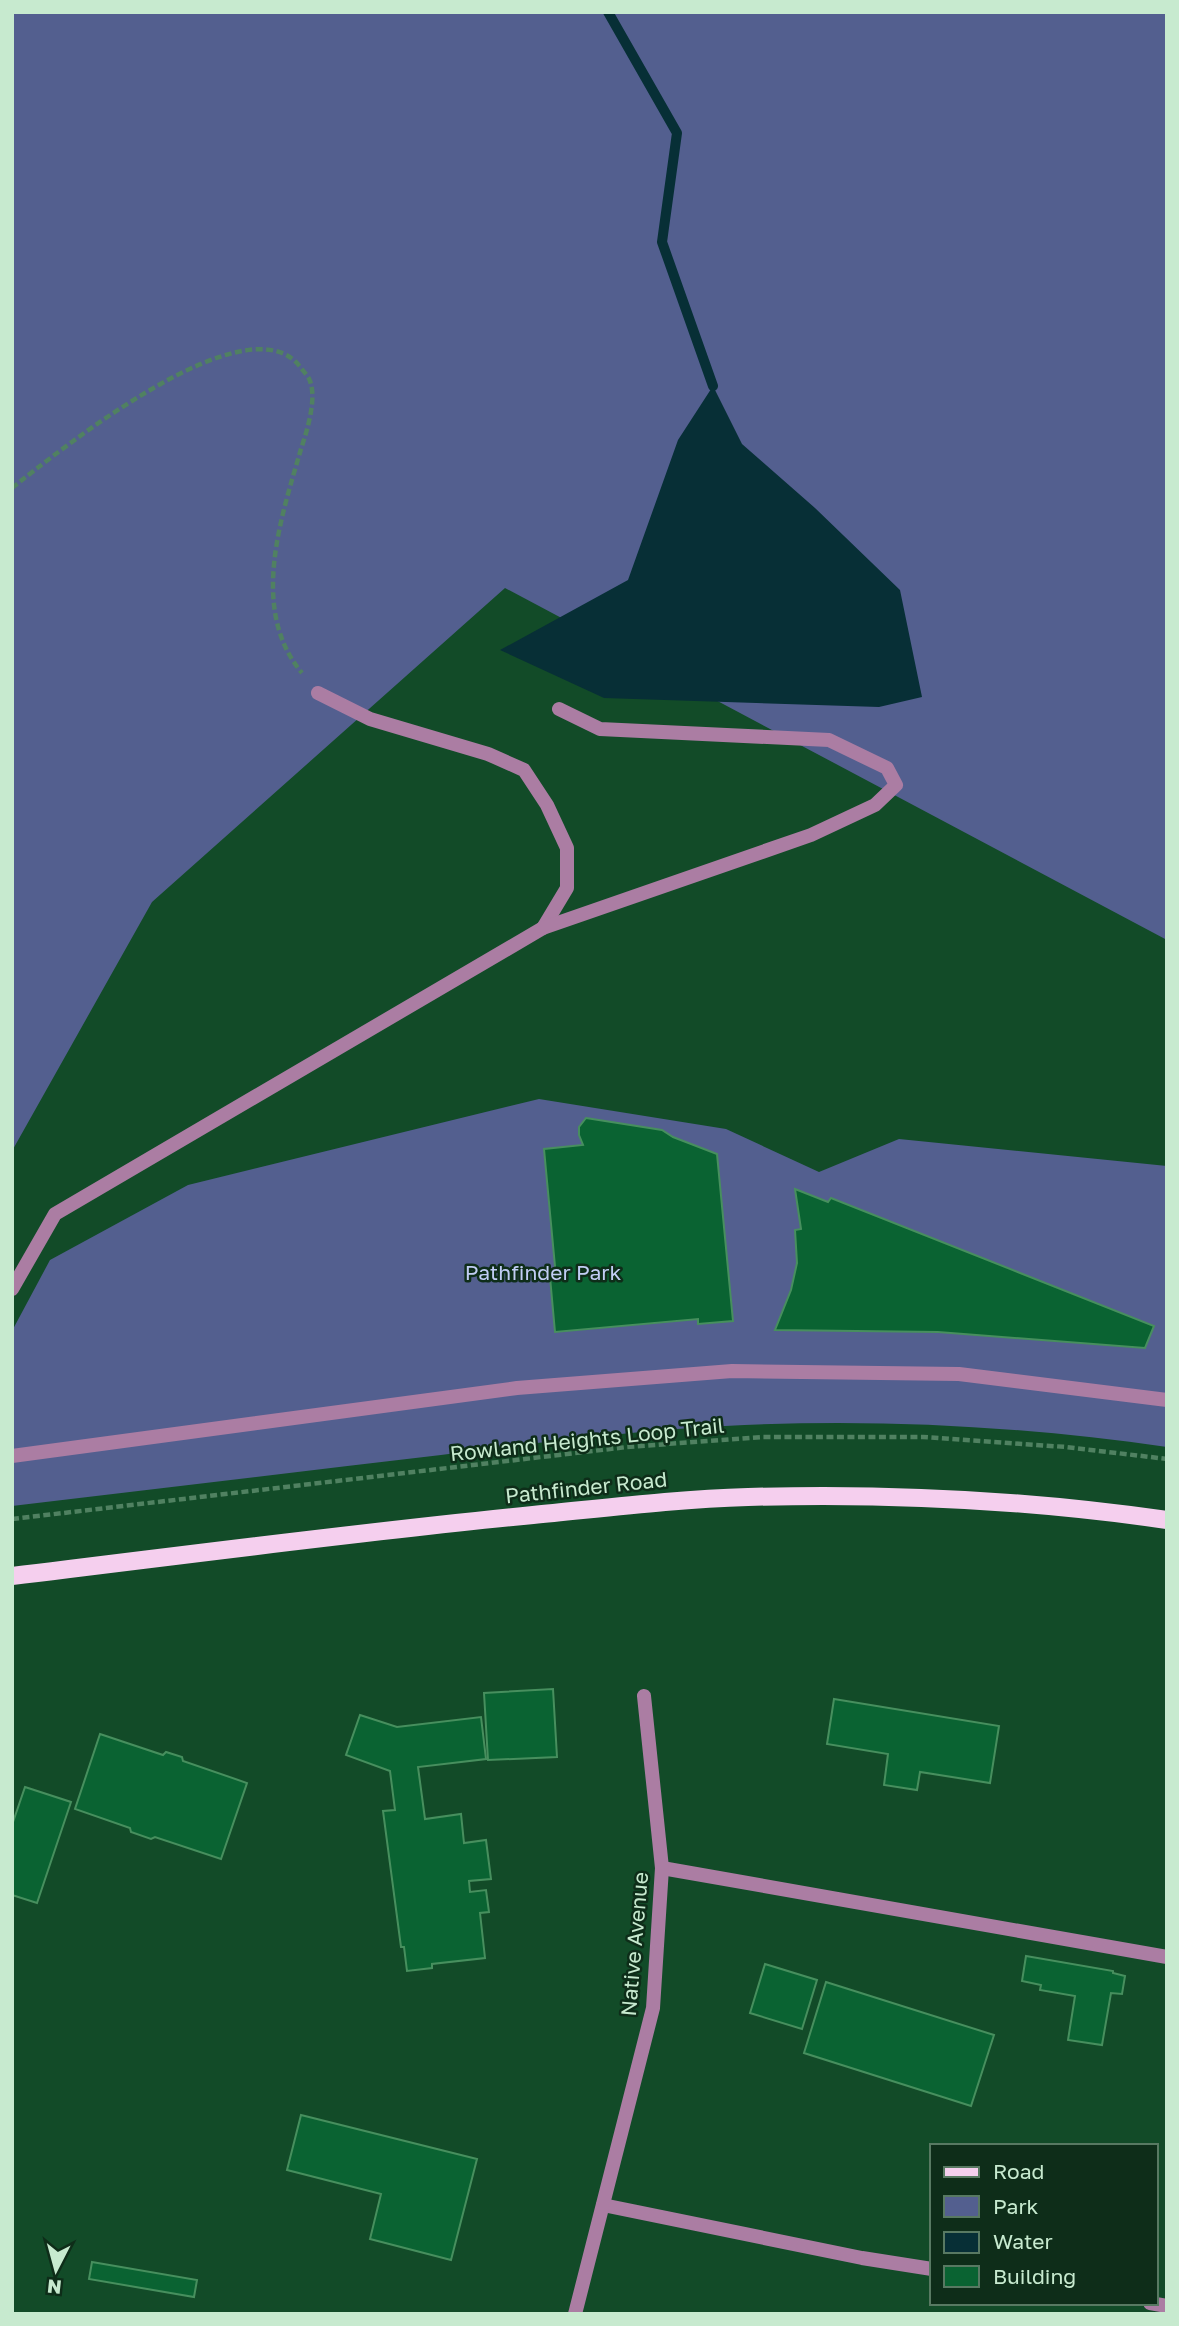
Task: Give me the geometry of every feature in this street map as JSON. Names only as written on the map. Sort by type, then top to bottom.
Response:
[{"type":"main road","name":"Pathfinder Road","points":[[12,1576],[459,1522],[745,1497],[882,1496],[972,1500],[1070,1507],[1167,1520]]},
{"type":"street","points":[[318,693],[370,719],[488,754],[524,770],[547,805],[567,848],[566,888],[543,928]]},
{"type":"street","points":[[12,1289],[55,1214],[543,928],[811,835],[874,805],[896,785],[887,768],[829,740],[600,729],[559,709]]},
{"type":"street","points":[[12,1456],[517,1388],[732,1371],[959,1374],[1167,1400]]},
{"type":"street","name":"Native Avenue","points":[[575,2314],[653,2008],[662,1868],[644,1696]]},
{"type":"street","points":[[662,1868],[1167,1957]]},
{"type":"street","points":[[603,2205],[862,2258],[930,2269]]},
{"type":"path","points":[[12,488],[73,440],[131,400],[203,363],[268,347],[294,358],[311,381],[311,415],[283,509],[275,552],[274,594],[279,630],[293,663],[318,693]]},
{"type":"path","name":"Rowland Heights Loop Trail","points":[[12,1519],[626,1447],[762,1437],[923,1437],[1066,1447],[1167,1459]]},
{"type":"green space","points":[[12,12],[1167,12],[1167,940],[505,588],[152,902],[12,1151]]},
{"type":"green space","name":"Pathfinder Park","points":[[539,1099],[726,1129],[819,1172],[899,1139],[1167,1166],[1167,1447],[1057,1434],[946,1426],[836,1423],[725,1426],[583,1438],[12,1506],[12,1331],[50,1260],[188,1185]]},
{"type":"water","points":[[713,386],[742,444],[815,508],[900,590],[922,697],[879,707],[604,698],[500,650],[628,580],[678,440]]},
{"type":"building","points":[[586,1118],[662,1130],[717,1154],[733,1321],[698,1324],[698,1319],[555,1332],[550,1277],[556,1277],[544,1149],[583,1145],[579,1127]]},
{"type":"building","points":[[795,1189],[828,1202],[831,1198],[1154,1326],[1145,1348],[938,1332],[775,1330],[791,1290],[797,1263],[795,1230],[801,1229]]},
{"type":"building","points":[[553,1689],[557,1757],[488,1760],[484,1693]]},
{"type":"building","points":[[834,1699],[999,1726],[990,1783],[920,1772],[917,1790],[884,1785],[888,1754],[827,1744]]},
{"type":"building","points":[[360,1715],[397,1727],[481,1717],[486,1759],[418,1767],[425,1819],[461,1814],[464,1843],[486,1840],[491,1879],[469,1881],[470,1892],[486,1890],[489,1912],[480,1913],[485,1958],[432,1964],[432,1968],[407,1971],[404,1947],[401,1947],[383,1811],[395,1810],[390,1771],[346,1755]]},
{"type":"building","points":[[100,1734],[163,1755],[166,1752],[182,1757],[183,1761],[247,1783],[221,1859],[155,1837],[151,1839],[131,1832],[130,1828],[75,1809]]},
{"type":"building","points":[[25,1787],[71,1802],[37,1903],[12,1895],[12,1825]]},
{"type":"building","points":[[1026,1956],[1113,1971],[1125,1976],[1122,1994],[1111,1993],[1102,2045],[1068,2040],[1075,1996],[1040,1990],[1041,1985],[1022,1981]]},
{"type":"building","points":[[765,1964],[817,1980],[802,2029],[750,2013]]},
{"type":"building","points":[[826,1982],[994,2035],[971,2106],[804,2053]]},
{"type":"building","points":[[301,2115],[477,2159],[451,2260],[370,2239],[381,2194],[287,2170]]},
{"type":"building","points":[[92,2262],[197,2280],[194,2297],[89,2279]]},
{"type":"waterway","points":[[608,12],[677,133],[662,242],[713,386]]}]
